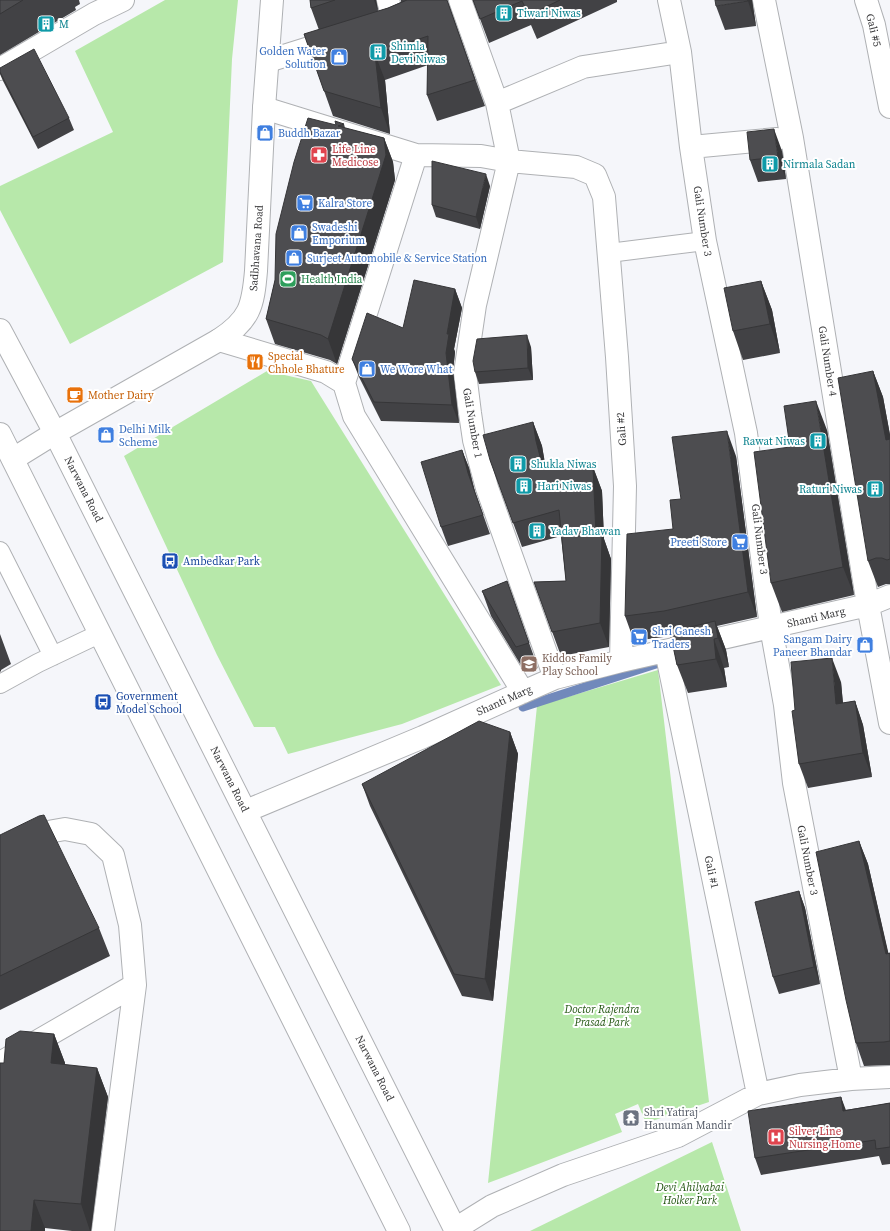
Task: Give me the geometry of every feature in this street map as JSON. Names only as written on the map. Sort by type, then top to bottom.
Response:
[{"type":"street","points":[[0,69],[122,0]]},
{"type":"street","name":"Sadbhavana Road","points":[[14,459],[56,433],[232,332],[241,323],[248,311],[254,293],[256,271],[264,108],[272,0]]},
{"type":"street","points":[[268,61],[402,19],[388,0]]},
{"type":"street","points":[[460,0],[497,103],[510,161]]},
{"type":"street","name":"Gali Number 3","points":[[669,0],[680,52],[691,147],[705,241],[746,433],[771,627],[785,705],[794,783],[851,1079]]},
{"type":"street","name":"Gali Number 4","points":[[764,0],[792,138],[868,605],[890,722]]},
{"type":"street","name":"Gali #5","points":[[866,0],[874,25],[890,107]]},
{"type":"street","points":[[497,103],[583,67],[680,52]]},
{"type":"street","name":"Gali #2","points":[[264,108],[416,155],[481,156],[510,161],[576,167],[596,175],[604,197],[625,486],[621,661]]},
{"type":"street","points":[[691,147],[792,138]]},
{"type":"street","points":[[416,155],[344,383],[354,416],[522,692]]},
{"type":"street","name":"Gali Number 1","points":[[510,161],[475,305],[465,373],[474,440],[487,488],[555,678]]},
{"type":"street","name":"Narwana Road","points":[[0,330],[56,433],[455,1230]]},
{"type":"street","points":[[219,340],[326,372],[344,383]]},
{"type":"street","points":[[0,434],[14,459],[99,634],[399,1231]]},
{"type":"street","name":"Shanti Marg","points":[[246,811],[423,737],[555,678],[621,661],[868,605],[890,596]]},
{"type":"street","name":"Gali #1","points":[[666,651],[758,1094]]},
{"type":"street","points":[[0,851],[31,835],[65,829],[91,834],[113,855],[130,925],[135,985],[103,1231]]},
{"type":"street","points":[[0,1063],[135,985]]},
{"type":"street","points":[[455,1230],[492,1206],[563,1175],[678,1136],[758,1094],[800,1085],[851,1079],[890,1077]]},
{"type":"lane","points":[[609,253],[705,241]]},
{"type":"lane","points":[[0,551],[53,656]]},
{"type":"lane","points":[[0,684],[99,634]]},
{"type":"green space","points":[[165,0],[238,0],[232,59],[223,262],[70,344],[0,210],[0,186],[113,132],[75,51]]},
{"type":"green space","points":[[267,371],[311,381],[501,685],[402,724],[288,754],[275,727],[254,727],[217,655],[124,456]]},
{"type":"green space","name":"Doctor Rajendra Prasad Park","points":[[658,670],[709,1102],[646,1123],[638,1104],[615,1114],[622,1132],[488,1183],[537,706]]},
{"type":"green space","name":"Devi Ahilyabai Holker Park","points":[[712,1142],[741,1231],[530,1231]]},
{"type":"building","points":[[0,0],[23,0],[0,14]]},
{"type":"building","points":[[310,0],[335,0],[311,8]]},
{"type":"building","points":[[407,0],[447,0],[475,80],[427,95],[428,36],[375,54],[381,108],[324,91],[304,34],[388,8]]},
{"type":"building","points":[[473,0],[560,0],[529,15],[522,1],[480,19]]},
{"type":"building","points":[[715,0],[747,0],[748,1],[716,6]]},
{"type":"building","points":[[34,49],[69,118],[33,137],[0,72],[0,68]]},
{"type":"building","points":[[308,118],[336,125],[335,121],[344,124],[338,126],[384,138],[386,155],[328,339],[321,335],[266,319],[275,280],[276,234],[294,162]]},
{"type":"building","points":[[774,129],[778,157],[750,160],[747,132]]},
{"type":"building","points":[[432,161],[486,174],[476,217],[432,205]]},
{"type":"building","points":[[414,280],[455,289],[447,334],[449,334],[446,353],[452,405],[374,402],[352,359],[367,313],[403,328]]},
{"type":"building","points":[[761,281],[770,324],[733,331],[724,288]]},
{"type":"building","points":[[527,335],[528,368],[475,372],[473,361],[477,339]]},
{"type":"building","points":[[873,371],[886,440],[890,439],[890,559],[887,560],[876,558],[868,561],[838,378]]},
{"type":"building","points":[[816,401],[843,567],[771,583],[754,452],[790,447],[784,406]]},
{"type":"building","points":[[533,422],[543,468],[593,467],[596,535],[602,535],[600,623],[552,632],[534,582],[566,581],[559,510],[513,523],[490,460],[483,435]]},
{"type":"building","points":[[727,431],[748,592],[664,611],[625,616],[627,534],[673,529],[670,500],[681,499],[672,437]]},
{"type":"building","points":[[462,450],[468,473],[483,515],[441,527],[421,462]]},
{"type":"building","points":[[507,581],[529,643],[516,647],[482,591]]},
{"type":"building","points":[[715,621],[718,638],[714,639],[716,659],[677,665],[670,632]]},
{"type":"building","points":[[832,658],[836,704],[855,701],[863,753],[799,764],[792,711],[795,710],[791,662]]},
{"type":"building","points":[[479,721],[510,732],[485,979],[454,974],[362,784]]},
{"type":"building","points":[[44,815],[99,928],[0,976],[0,835]]},
{"type":"building","points":[[859,841],[886,954],[890,953],[890,1041],[884,1042],[856,1043],[816,852]]},
{"type":"building","points":[[799,891],[814,967],[773,977],[755,902]]},
{"type":"building","points":[[20,1031],[54,1034],[51,1063],[97,1068],[81,1204],[34,1200],[31,1231],[0,1231],[0,1063],[4,1063],[6,1039]]},
{"type":"building","points":[[841,1097],[843,1111],[890,1103],[890,1147],[876,1149],[875,1140],[755,1158],[748,1111]]},
{"type":"waterway","points":[[523,707],[659,663]]},
{"type":"place","name":"Tiwari Niwas","points":[[504,13]]},
{"type":"place","name":"M","points":[[46,24]]},
{"type":"place","name":"Shimla Devi Niwas","points":[[378,52]]},
{"type":"place","name":"Golden Water Solution","points":[[339,57]]},
{"type":"place","name":"Buddh Bazar","points":[[265,133]]},
{"type":"place","name":"Life Line Medicose","points":[[319,155]]},
{"type":"place","name":"Nirmala Sadan","points":[[770,164]]},
{"type":"place","name":"Kalra Store","points":[[305,203]]},
{"type":"place","name":"Swadeshi Emporium","points":[[299,233]]},
{"type":"place","name":"Surjeet Automobile & Service Station","points":[[294,258]]},
{"type":"place","name":"Health India","points":[[288,279]]},
{"type":"place","name":"Special Chhole Bhature","points":[[255,362]]},
{"type":"place","name":"We Wore What","points":[[367,369]]},
{"type":"place","name":"Mother Dairy","points":[[75,395]]},
{"type":"place","name":"Delhi Milk Scheme","points":[[106,435]]},
{"type":"place","name":"Rawat Niwas","points":[[818,441]]},
{"type":"place","name":"Shukla Niwas","points":[[518,464]]},
{"type":"place","name":"Hari Niwas","points":[[524,486]]},
{"type":"place","name":"Raturi Niwas","points":[[875,489]]},
{"type":"place","name":"Yadav Bhawan","points":[[537,531]]},
{"type":"place","name":"Preeti Store","points":[[740,542]]},
{"type":"place","name":"Ambedkar Park","points":[[170,561]]},
{"type":"place","name":"Shri Ganesh Traders","points":[[639,637]]},
{"type":"place","name":"Sangam Dairy Paneer Bhandar","points":[[865,645]]},
{"type":"place","name":"Kiddos Family Play School","points":[[529,664]]},
{"type":"place","name":"Government Model School","points":[[103,702]]},
{"type":"place","name":"Shri Yatiraj Hanuman Mandir","points":[[631,1118]]},
{"type":"place","name":"Silver Line Nursing Home","points":[[776,1137]]}]
